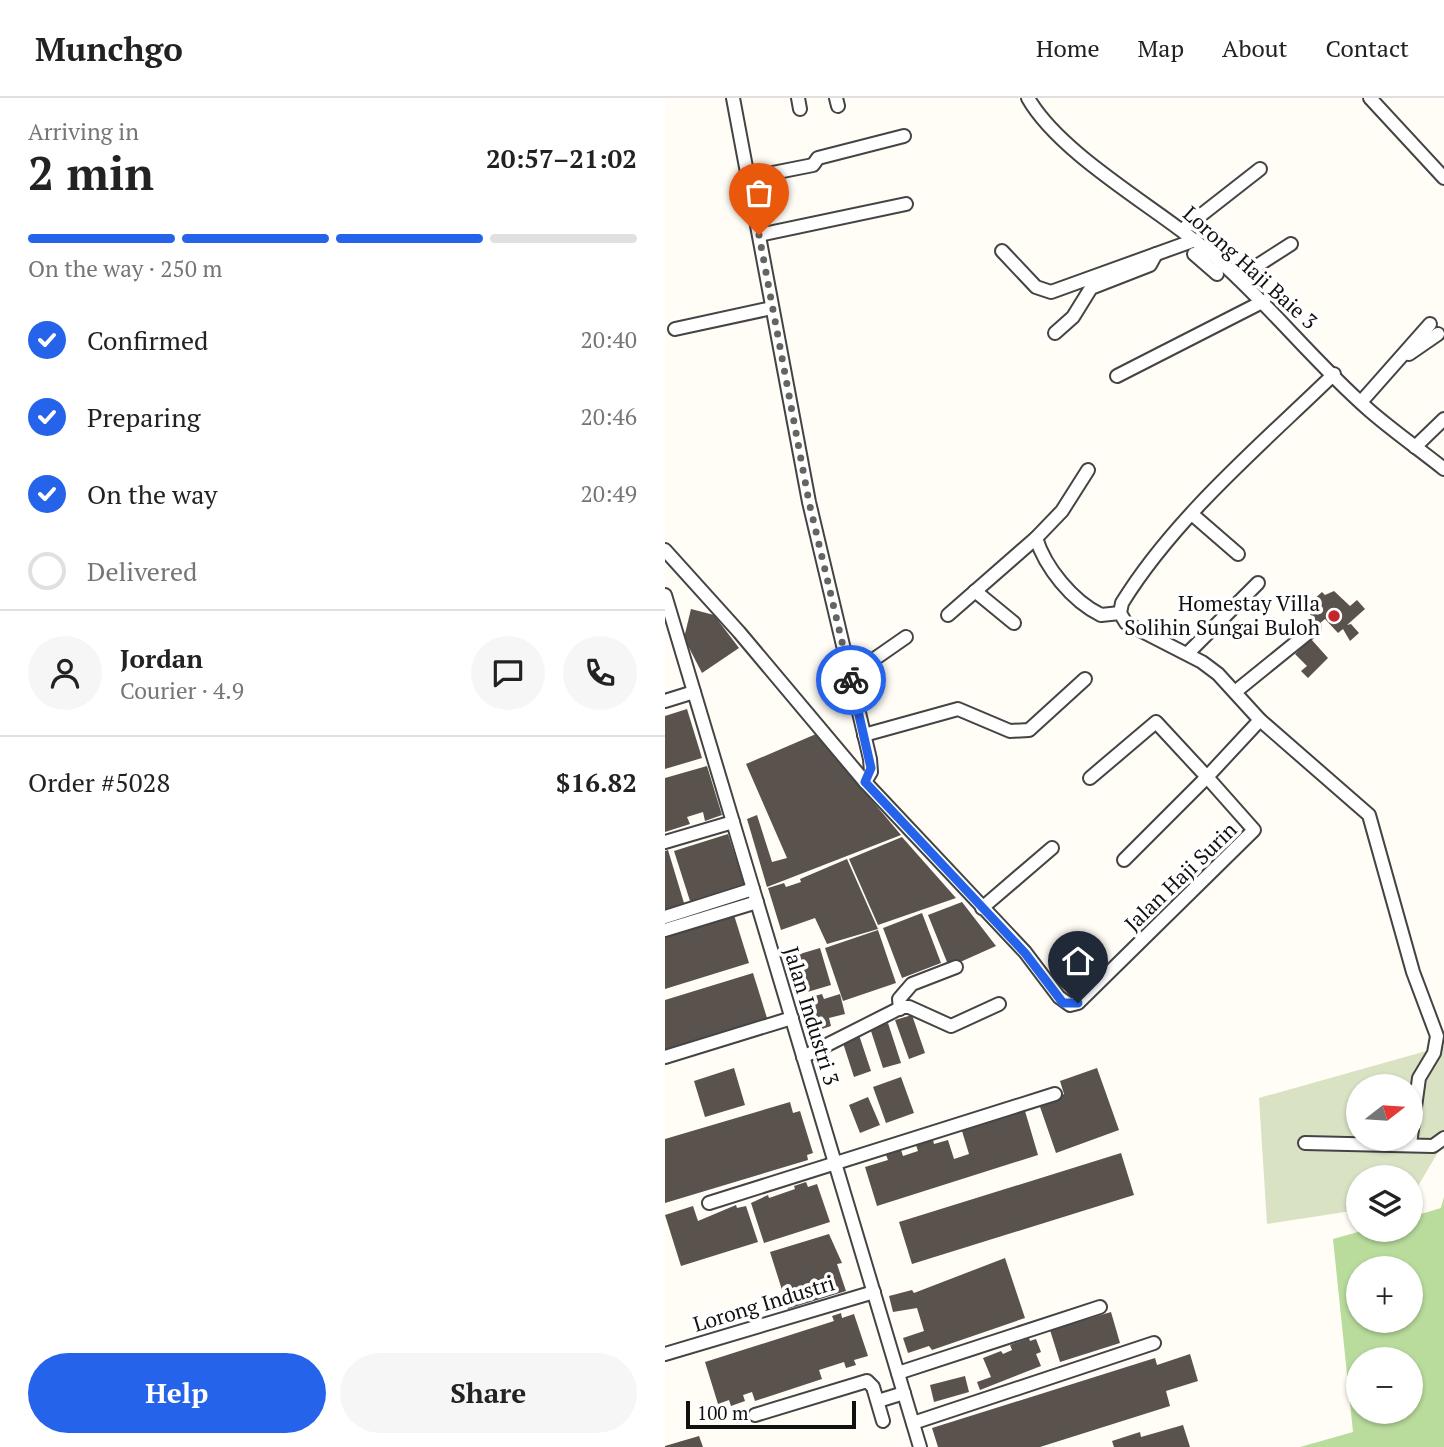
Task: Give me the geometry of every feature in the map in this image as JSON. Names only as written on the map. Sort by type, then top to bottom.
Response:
[{"type":"street","points":[[733,98],[809,502],[871,768],[865,782]]},
{"type":"street","name":"Lorong Haji Baie 3","points":[[1028,98],[1038,116],[1065,142],[1195,240],[1210,260],[1238,278],[1264,301],[1361,402],[1444,469]]},
{"type":"street","points":[[1370,98],[1444,178]]},
{"type":"street","points":[[748,178],[813,165],[818,158],[904,136]]},
{"type":"street","points":[[1182,230],[1260,169]]},
{"type":"street","points":[[759,235],[906,204]]},
{"type":"street","points":[[1002,251],[1036,287],[1051,292],[1195,240]]},
{"type":"street","points":[[1238,278],[1291,244]]},
{"type":"street","points":[[1055,333],[1073,317],[1091,288],[1150,265],[1156,254]]},
{"type":"street","points":[[1193,254],[1210,260],[1217,274]]},
{"type":"street","points":[[1117,376],[1264,301]]},
{"type":"street","points":[[675,329],[772,308]]},
{"type":"street","points":[[1361,402],[1393,364],[1434,329]]},
{"type":"street","points":[[1120,613],[1128,593],[1193,515],[1334,374]]},
{"type":"street","points":[[1415,447],[1444,419]]},
{"type":"street","points":[[949,614],[1036,538],[1062,511],[1088,470]]},
{"type":"street","points":[[1193,515],[1238,554]]},
{"type":"street","points":[[1036,538],[1046,562],[1076,595],[1101,615],[1120,613]]},
{"type":"street","name":"Jalan Haji Surin","points":[[665,550],[739,632],[865,782],[1025,953],[1063,1003],[1078,1003],[1254,834],[1252,824],[1207,776]]},
{"type":"street","points":[[1188,653],[1258,583]]},
{"type":"street","points":[[975,591],[1014,622]]},
{"type":"street","name":"Jalan Industri 3","points":[[665,595],[921,1447]]},
{"type":"street","points":[[1120,613],[1126,623],[1188,653],[1218,674],[1260,720],[1366,809],[1413,972],[1424,1004],[1444,1041]]},
{"type":"street","points":[[1235,692],[1314,628]]},
{"type":"street","points":[[850,676],[906,637]]},
{"type":"street","points":[[864,735],[958,709],[1019,732],[1029,730],[1086,679]]},
{"type":"street","points":[[665,701],[694,692]]},
{"type":"street","points":[[1124,860],[1260,720]]},
{"type":"street","points":[[1090,778],[1150,724],[1156,722],[1207,776]]},
{"type":"street","points":[[665,842],[733,822]]},
{"type":"street","points":[[982,908],[1052,848]]},
{"type":"street","points":[[665,917],[755,895]]},
{"type":"street","points":[[665,930],[755,895]]},
{"type":"street","points":[[900,1009],[899,999],[912,984],[956,967]]},
{"type":"street","points":[[803,1057],[900,1009],[909,1007],[951,1026],[999,1004]]},
{"type":"street","points":[[665,1057],[792,1018]]},
{"type":"street","points":[[1421,1074],[1437,1045],[1432,1018]]},
{"type":"street","points":[[709,1203],[836,1166],[1055,1094]]},
{"type":"street","points":[[1423,1145],[1433,1146],[1444,1138]]},
{"type":"street","points":[[1305,1143],[1346,1143]]},
{"type":"street","name":"Lorong Industri","points":[[665,1354],[874,1292]]},
{"type":"street","points":[[898,1373],[1100,1307]]},
{"type":"street","points":[[913,1423],[1154,1343]]},
{"type":"street","points":[[755,1415],[863,1381],[871,1383],[883,1421]]},
{"type":"street","points":[[878,1401],[904,1393]]},
{"type":"green space","points":[[1444,1046],[1444,1142],[1423,1178],[1423,1165],[1346,1165],[1346,1212],[1267,1224],[1259,1098]]},
{"type":"green space","points":[[1444,1197],[1444,1447],[1300,1447],[1353,1432],[1352,1424],[1423,1424],[1423,1347],[1346,1347],[1346,1364],[1333,1239],[1346,1235],[1346,1242],[1423,1242],[1423,1213],[1441,1208]]},
{"type":"building","name":"Homestay Villa Solihin Sungai Buloh","points":[[1334,591],[1350,606],[1357,600],[1365,609],[1347,625],[1351,624],[1359,633],[1350,641],[1343,629],[1338,633],[1325,619],[1319,624],[1309,613],[1314,608],[1312,601],[1322,592],[1325,595]]},
{"type":"building","points":[[691,609],[714,615],[739,648],[702,673],[684,638]]},
{"type":"building","points":[[1311,639],[1328,658],[1308,678],[1301,671],[1307,666],[1295,654]]},
{"type":"building","points":[[687,709],[702,758],[665,769],[665,716]]},
{"type":"building","points":[[816,734],[901,835],[767,887],[747,819],[757,815],[772,862],[787,858],[746,764]]},
{"type":"building","points":[[707,766],[722,815],[705,821],[703,812],[687,817],[690,824],[665,832],[665,778]]},
{"type":"building","points":[[728,834],[744,884],[690,901],[674,851]]},
{"type":"building","points":[[902,837],[956,898],[878,925],[849,859]]},
{"type":"building","points":[[668,850],[684,903],[665,909],[665,851]]},
{"type":"building","points":[[847,859],[878,929],[827,944],[815,918],[781,930],[768,888],[784,883],[786,887],[801,882],[800,879]]},
{"type":"building","points":[[962,902],[996,946],[949,967],[928,915]]},
{"type":"building","points":[[922,913],[941,963],[902,978],[883,928]]},
{"type":"building","points":[[734,915],[749,963],[665,989],[665,937]]},
{"type":"building","points":[[878,930],[896,983],[843,1001],[825,948]]},
{"type":"building","points":[[820,948],[831,985],[804,993],[793,956]]},
{"type":"building","points":[[753,973],[767,1018],[665,1050],[665,1000]]},
{"type":"building","points":[[822,994],[824,999],[840,994],[845,1014],[829,1018],[831,1026],[813,1032],[804,999]]},
{"type":"building","points":[[912,1015],[925,1053],[909,1059],[895,1020]]},
{"type":"building","points":[[888,1023],[901,1063],[883,1068],[870,1028]]},
{"type":"building","points":[[859,1035],[871,1071],[854,1077],[842,1040]]},
{"type":"building","points":[[734,1068],[745,1105],[705,1117],[694,1081]]},
{"type":"building","points":[[1097,1068],[1119,1130],[1056,1153],[1039,1104],[1064,1094],[1060,1081]]},
{"type":"building","points":[[901,1077],[914,1113],[886,1123],[873,1087]]},
{"type":"building","points":[[868,1097],[880,1125],[860,1133],[849,1105]]},
{"type":"building","points":[[790,1102],[793,1113],[800,1111],[813,1153],[807,1155],[808,1160],[665,1203],[665,1139]]},
{"type":"building","points":[[1025,1111],[1038,1155],[877,1206],[865,1167],[888,1160],[886,1155],[901,1150],[903,1156],[918,1151],[916,1145],[933,1140],[934,1144],[948,1140],[954,1159],[969,1154],[962,1131]]},
{"type":"building","points":[[1121,1153],[1134,1195],[912,1264],[899,1222]]},
{"type":"building","points":[[806,1182],[808,1187],[817,1184],[830,1222],[764,1243],[751,1203],[768,1195],[769,1198],[795,1189],[794,1186]]},
{"type":"building","points":[[736,1205],[737,1208],[746,1206],[758,1242],[681,1266],[665,1215],[693,1206],[698,1221]]},
{"type":"building","points":[[829,1234],[842,1263],[837,1264],[846,1291],[788,1309],[770,1252]]},
{"type":"building","points":[[1005,1258],[1025,1318],[932,1350],[929,1346],[908,1353],[903,1338],[924,1331],[917,1308],[893,1312],[889,1296],[912,1290],[914,1293]]},
{"type":"building","points":[[1111,1312],[1120,1343],[1060,1362],[1050,1330]]},
{"type":"building","points":[[841,1313],[842,1318],[854,1314],[868,1356],[854,1360],[856,1365],[846,1368],[844,1362],[819,1370],[822,1379],[755,1401],[752,1392],[743,1395],[745,1401],[731,1406],[729,1400],[718,1404],[705,1362],[834,1321],[832,1316]]},
{"type":"building","points":[[1029,1338],[1030,1341],[1036,1339],[1041,1352],[1036,1354],[1041,1366],[980,1390],[977,1382],[991,1377],[983,1358],[1001,1351],[1003,1354],[1012,1350],[1010,1345]]},
{"type":"building","points":[[1190,1354],[1198,1381],[1166,1391],[1170,1406],[1040,1447],[938,1447],[932,1428],[1155,1358],[1157,1365]]},
{"type":"building","points":[[965,1376],[969,1392],[934,1402],[930,1385]]},
{"type":"building","points":[[1183,1425],[1190,1447],[1114,1447],[1112,1441],[1140,1432],[1141,1437]]},
{"type":"building","points":[[699,1436],[703,1447],[665,1447],[665,1446]]},
{"type":"way so far","points":[[759,235],[809,502],[851,680]]},
{"type":"place","name":"Homestay Villa Solihin Sungai Buloh","points":[[1334,616]]},
{"type":"route","points":[[851,680],[871,768],[865,782],[1025,953],[1063,1003],[1078,1003]]}]
